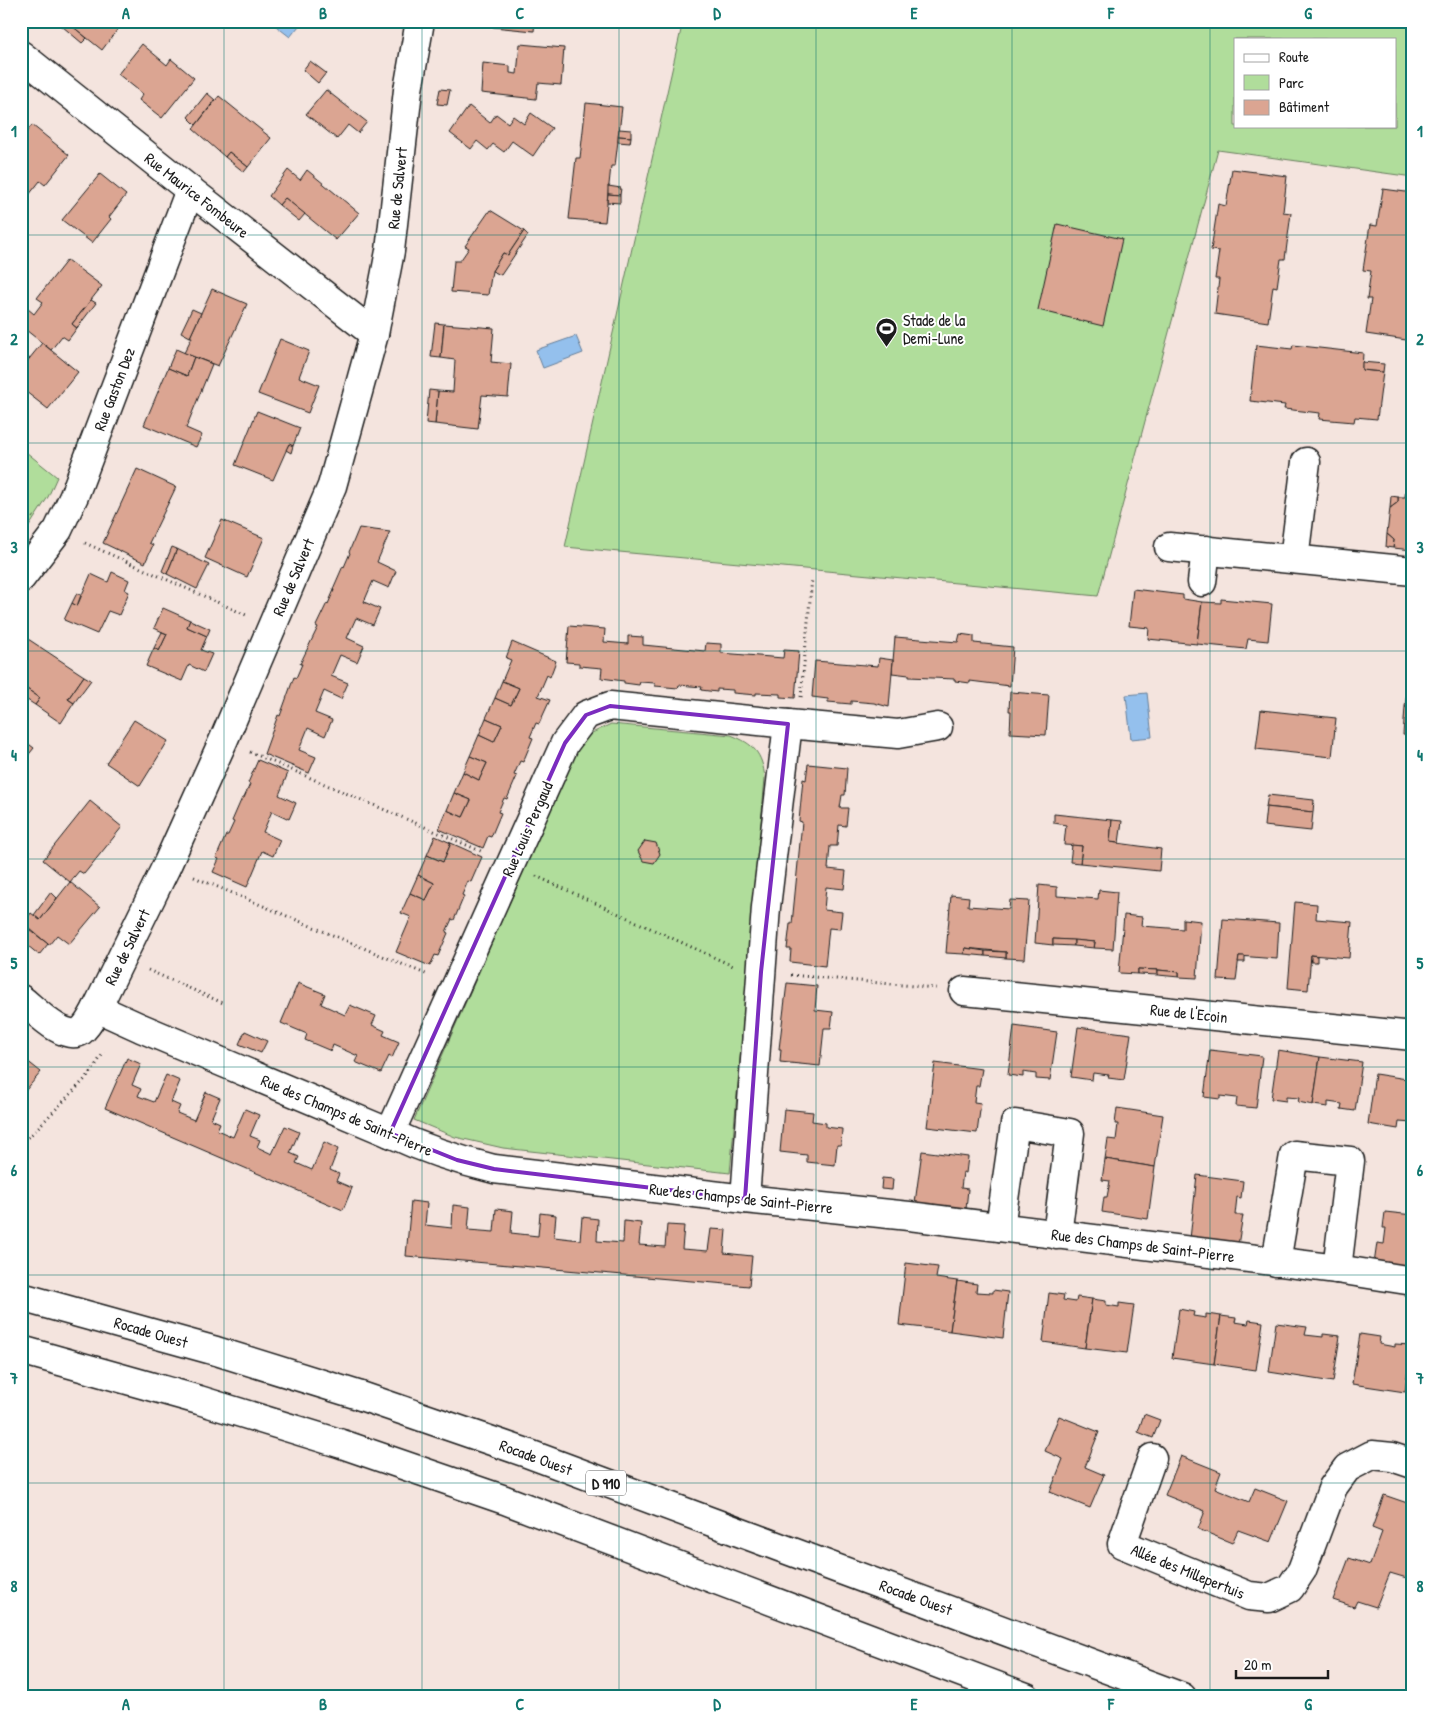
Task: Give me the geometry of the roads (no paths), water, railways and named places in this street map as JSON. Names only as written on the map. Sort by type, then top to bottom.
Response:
[{"type":"street","name":"Rue de Salvert","points":[[21,999],[65,1033],[74,1034],[81,1030],[97,1008],[167,865],[224,739],[332,486],[374,334],[390,251],[408,90],[420,21]]},
{"type":"street","name":"Rue Maurice Fombeure","points":[[22,57],[374,334]]},
{"type":"street","name":"Rue Gaston Dez","points":[[21,578],[58,530],[77,487],[190,190]]},
{"type":"street","points":[[1294,559],[1306,462]]},
{"type":"street","points":[[1168,547],[1413,571]]},
{"type":"street","points":[[1202,582],[1206,550]]},
{"type":"street","name":"Rue Louis Pergaud","points":[[390,1132],[457,987],[565,743],[586,716],[610,706],[898,734],[938,727]]},
{"type":"street","points":[[745,1199],[766,908],[793,724]]},
{"type":"street","name":"Rue de l'Ecoin","points":[[964,991],[1413,1036]]},
{"type":"street","name":"Rue des Champs de Saint-Pierre","points":[[97,1008],[390,1132],[420,1147],[448,1157],[494,1169],[1000,1227],[1336,1269],[1413,1281]]},
{"type":"street","points":[[1000,1227],[1015,1124],[1070,1133],[1057,1235]]},
{"type":"street","points":[[1276,1262],[1294,1155],[1350,1161],[1336,1269]]},
{"type":"street","name":"Rocade Ouest","points":[[21,1297],[207,1348],[358,1394],[533,1456],[1182,1697]]},
{"type":"street","points":[[21,1350],[199,1400],[342,1444],[505,1500],[1026,1697]]},
{"type":"street","name":"Allée des Millepertuis","points":[[1152,1458],[1122,1544],[1249,1596],[1269,1598],[1290,1588],[1302,1570],[1334,1487],[1348,1468],[1372,1455],[1392,1457],[1413,1464]]},
{"type":"water","points":[[274,21],[303,21],[290,37],[272,23]]},
{"type":"water","points":[[576,336],[583,353],[543,368],[536,350]]},
{"type":"water","points":[[1147,693],[1152,737],[1131,739],[1126,695]]},
{"type":"place","name":"Stade de la Demi-Lune","points":[[887,348]]}]
